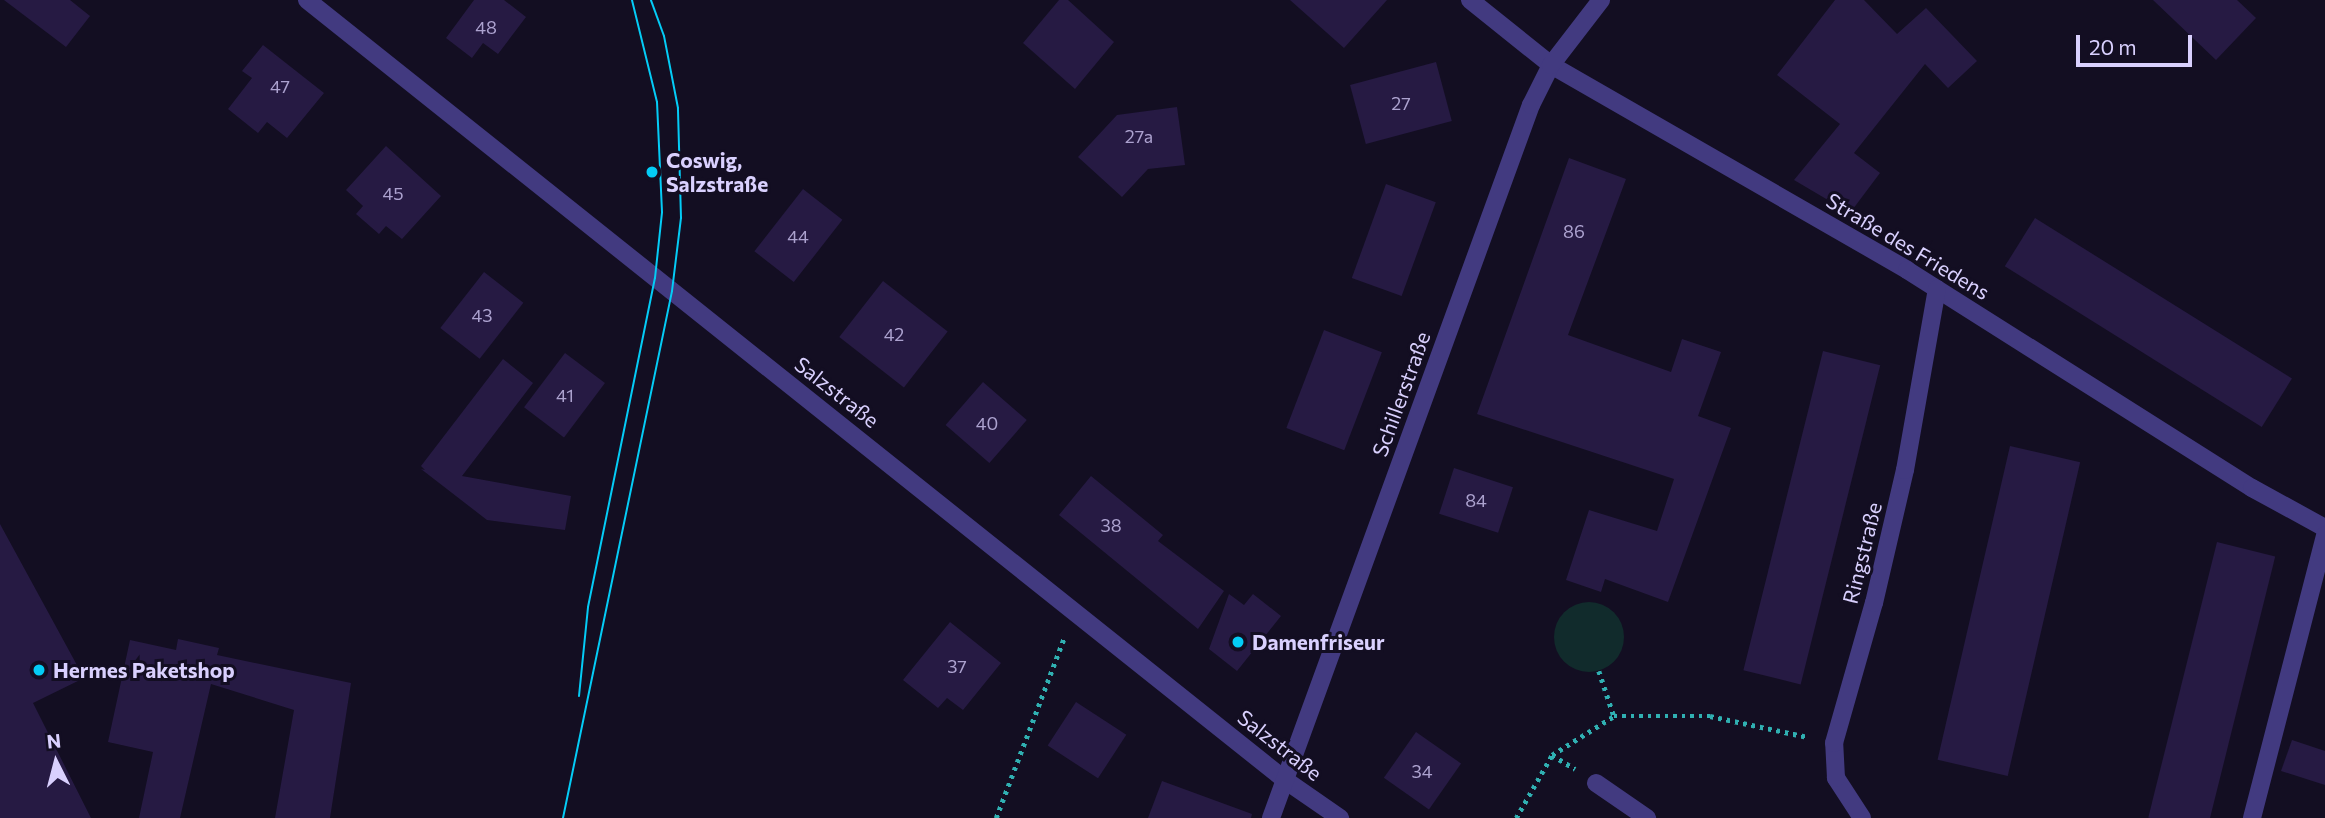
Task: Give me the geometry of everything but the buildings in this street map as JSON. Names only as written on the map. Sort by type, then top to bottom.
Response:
[{"type":"street","name":"Salzstraße","points":[[307,0],[1285,780],[1340,818]]},
{"type":"street","name":"Straße des Friedens","points":[[1469,0],[1551,65],[1937,289],[2252,488],[2325,528]]},
{"type":"street","name":"Schillerstraße","points":[[1271,818],[1531,105],[1551,65],[1601,0]]},
{"type":"street","name":"Ringstraße","points":[[1863,818],[1851,807],[1836,778],[1833,743],[1902,483],[1937,289]]},
{"type":"street","points":[[2252,818],[2325,535]]},
{"type":"street","points":[[1596,783],[1647,818]]},
{"type":"path","points":[[996,818],[1074,611]]},
{"type":"path","points":[[1599,671],[1614,716]]},
{"type":"path","points":[[1516,818],[1552,755],[1614,716],[1710,716],[1803,736]]},
{"type":"green space","points":[[1589,602],[1614,612],[1624,637],[1614,662],[1589,672],[1564,662],[1554,637],[1564,612]]},
{"type":"tram line","points":[[579,696],[588,607],[655,278],[662,212],[657,102],[632,0]]},
{"type":"tram line","points":[[563,818],[672,291],[681,218],[678,108],[664,36],[651,0]]},
{"type":"place","name":"Coswig, Salzstraße","points":[[652,172]]},
{"type":"place","name":"Damenfriseur","points":[[1238,642]]},
{"type":"place","name":"Hermes Paketshop","points":[[39,670]]}]
